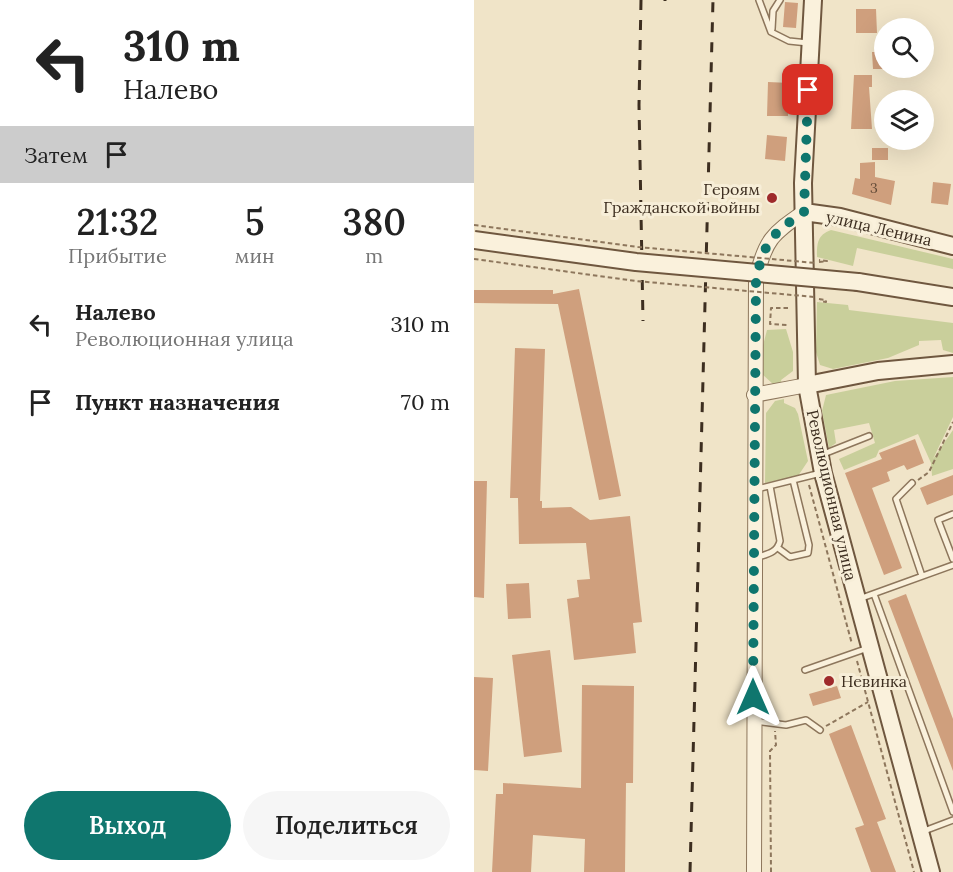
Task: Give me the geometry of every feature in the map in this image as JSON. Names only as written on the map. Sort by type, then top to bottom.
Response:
[{"type":"main road","name":"Революционная улица","points":[[813,0],[804,212],[807,385],[819,455],[815,475],[857,600],[862,650],[931,872]]},
{"type":"main road","name":"улица Ленина","points":[[804,212],[840,217],[953,246]]},
{"type":"main road","points":[[474,240],[636,262],[858,282],[953,297]]},
{"type":"main road","points":[[807,385],[878,371],[953,364]]},
{"type":"street","points":[[754,872],[753,490],[756,279],[763,250],[774,234],[804,212]]},
{"type":"street","points":[[754,395],[807,385]]},
{"type":"lane","points":[[759,0],[771,32],[789,41],[811,43]]},
{"type":"lane","points":[[771,32],[773,11],[780,0]]},
{"type":"lane","points":[[819,455],[869,436]]},
{"type":"lane","points":[[753,490],[815,475]]},
{"type":"lane","points":[[778,548],[789,557],[808,553],[809,545],[794,480]]},
{"type":"lane","points":[[912,483],[896,500],[922,576]]},
{"type":"lane","points":[[770,486],[780,540],[778,548]]},
{"type":"lane","points":[[953,514],[938,520],[953,559]]},
{"type":"lane","points":[[753,558],[778,548]]},
{"type":"lane","points":[[857,600],[953,565]]},
{"type":"lane","points":[[874,594],[953,812]]},
{"type":"lane","points":[[805,670],[862,650]]},
{"type":"lane","points":[[753,721],[786,725],[806,720],[820,730]]},
{"type":"lane","points":[[920,831],[953,820]]},
{"type":"path","points":[[474,225],[638,247],[817,263],[827,261],[813,259]]},
{"type":"path","points":[[474,259],[636,281],[816,299]]},
{"type":"path","points":[[788,308],[771,308],[770,324],[788,325]]},
{"type":"path","points":[[912,483],[929,472],[953,422]]},
{"type":"path","points":[[815,475],[862,650],[867,702],[914,872]]},
{"type":"path","points":[[820,730],[867,702]]},
{"type":"path","points":[[771,872],[770,751],[776,745],[774,724]]},
{"type":"green space","points":[[831,230],[953,259],[953,269],[857,248],[853,266],[817,257],[819,240],[823,234]]},
{"type":"green space","points":[[817,302],[848,305],[849,310],[953,323],[953,353],[943,350],[941,340],[919,341],[919,345],[888,358],[833,369],[820,365],[816,352]]},
{"type":"green space","points":[[786,329],[793,352],[793,371],[781,380],[782,385],[774,385],[762,374],[761,353],[767,330]]},
{"type":"green space","points":[[953,377],[953,417],[933,459],[953,430],[953,469],[932,476],[931,463],[918,434],[879,450],[876,457],[844,470],[839,459],[875,443],[869,423],[834,430],[836,443],[829,448],[822,411],[826,395],[895,381]]},
{"type":"green space","points":[[784,399],[784,403],[795,408],[798,414],[808,461],[798,476],[765,483],[766,413],[775,401]]},
{"type":"building","points":[[785,2],[798,3],[796,28],[783,27]]},
{"type":"building","points":[[856,9],[876,9],[874,33],[856,33]]},
{"type":"building","points":[[872,52],[874,52],[874,69]]},
{"type":"building","points":[[854,75],[872,75],[872,87],[869,87],[872,129],[851,129]]},
{"type":"building","points":[[768,82],[790,83],[788,116],[767,116]]},
{"type":"building","points":[[767,135],[787,137],[785,161],[765,159]]},
{"type":"building","points":[[872,148],[888,150],[888,160],[872,160]]},
{"type":"building","points":[[875,162],[875,177],[895,181],[891,205],[852,194],[855,178],[860,179],[860,163]]},
{"type":"building","points":[[933,182],[951,184],[948,205],[931,203]]},
{"type":"building","points":[[579,289],[621,496],[599,500],[558,304],[474,303],[474,290],[553,290],[553,294]]},
{"type":"building","points":[[515,348],[545,349],[540,501],[542,501],[542,508],[571,507],[590,520],[630,516],[642,622],[633,623],[636,653],[574,660],[567,599],[579,597],[577,580],[590,579],[586,543],[519,544],[518,498],[510,498]]},
{"type":"building","points":[[915,439],[924,463],[907,470],[904,465],[887,472],[890,481],[872,488],[902,568],[884,575],[845,473],[882,459],[879,453]]},
{"type":"building","points":[[953,475],[953,495],[927,505],[920,488]]},
{"type":"building","points":[[474,481],[487,481],[484,598],[474,597]]},
{"type":"building","points":[[529,583],[531,618],[508,619],[506,584]]},
{"type":"building","points":[[906,594],[953,719],[953,771],[888,601]]},
{"type":"building","points":[[550,650],[562,752],[524,757],[512,655]]},
{"type":"building","points":[[474,677],[493,678],[488,771],[474,770]]},
{"type":"building","points":[[582,685],[634,686],[633,783],[626,783],[625,872],[584,872],[585,839],[533,835],[531,872],[492,872],[496,794],[503,794],[503,783],[581,788]]},
{"type":"building","points":[[837,686],[841,698],[813,706],[809,694]]},
{"type":"building","points":[[851,725],[886,819],[877,822],[896,872],[871,872],[855,828],[864,825],[829,734]]},
{"type":"railway","points":[[641,0],[639,105],[643,321]]},
{"type":"railway","points":[[690,872],[713,0]]},
{"type":"place","name":"Героям Гражданской войны","points":[[772,198]]},
{"type":"place","name":"Невинка","points":[[829,681]]},
{"type":"route","points":[[753,697],[753,418],[756,279],[763,250],[774,234],[804,212],[808,90]]}]
